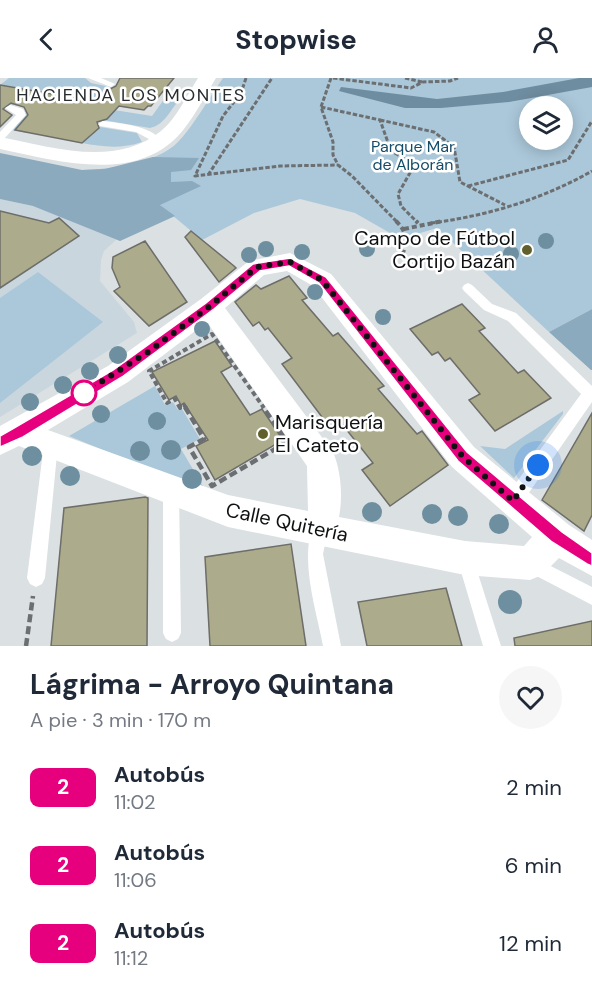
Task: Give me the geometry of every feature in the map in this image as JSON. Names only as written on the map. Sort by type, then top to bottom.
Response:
[{"type":"street","points":[[0,143],[88,160],[136,154],[169,135],[207,78]]},
{"type":"street","points":[[9,437],[118,374],[210,306],[257,267],[290,262],[322,280],[463,457],[557,537],[592,559]]},
{"type":"street","points":[[210,306],[322,462],[325,506],[320,529]]},
{"type":"street","name":"Calle Quitería","points":[[9,437],[51,444],[228,511],[465,558],[530,563]]},
{"type":"street","points":[[530,563],[557,537]]},
{"type":"lane","points":[[92,78],[111,84]]},
{"type":"lane","points":[[0,138],[21,115],[20,111],[10,108]]},
{"type":"lane","points":[[103,124],[142,131],[152,135],[158,141]]},
{"type":"lane","points":[[468,288],[488,307],[512,317],[590,393],[513,501]]},
{"type":"lane","points":[[36,578],[51,444]]},
{"type":"lane","points":[[171,489],[172,633]]},
{"type":"lane","points":[[320,529],[315,554],[332,646]]},
{"type":"lane","points":[[465,558],[492,646]]},
{"type":"lane","points":[[530,563],[592,596]]},
{"type":"path","points":[[246,78],[241,93],[223,116],[195,176],[280,166],[338,165]]},
{"type":"path","points":[[209,175],[272,78]]},
{"type":"path","points":[[403,253],[407,237],[404,229],[352,176],[338,165],[333,155],[333,142],[321,107],[332,78],[411,88],[423,82]]},
{"type":"path","points":[[405,78],[423,82],[450,81],[458,78]]},
{"type":"path","points":[[321,107],[434,132],[454,147],[460,182],[506,206]]},
{"type":"path","points":[[380,120],[391,151],[415,164],[398,194],[401,206],[418,224]]},
{"type":"path","points":[[467,186],[498,180],[568,160],[592,122]]},
{"type":"path","points":[[404,229],[418,224],[459,219],[526,200],[592,171]]},
{"type":"path","points":[[212,334],[287,442],[212,486],[189,447],[204,439],[184,405],[180,408],[175,399],[167,403],[149,371],[212,334]]},
{"type":"path","points":[[26,646],[36,578]]},
{"type":"shaded area","points":[[579,78],[592,78],[592,87],[542,96],[519,96],[519,100],[509,102],[441,108],[405,108],[339,91],[341,87],[437,99],[503,92]]},
{"type":"shaded area","points":[[0,153],[82,170],[105,169],[153,157],[199,158],[191,170],[171,172],[171,182],[192,181],[201,186],[160,205],[175,216],[120,241],[33,206],[0,199]]},
{"type":"shaded area","points":[[0,199],[33,206],[175,216],[120,241],[117,239],[104,251],[101,260],[100,281],[134,322],[137,333],[0,417]]},
{"type":"shaded area","points":[[592,309],[592,370],[591,370],[549,332]]},
{"type":"green space","points":[[9,78],[85,78],[91,83],[115,88],[104,94],[99,102],[71,97],[48,112],[27,133],[13,130],[26,113],[24,107],[8,104],[25,89],[0,85]]},
{"type":"green space","name":"Parque Mar de Alborán","points":[[223,78],[592,78],[592,309],[549,332],[437,228],[407,237],[397,237],[355,213],[300,199],[254,213],[202,240],[160,205],[82,170],[133,164],[158,156],[178,142]]},
{"type":"green space","points":[[165,98],[179,100],[159,124],[150,128],[103,120],[114,110],[152,116]]},
{"type":"green space","points":[[94,126],[137,133],[142,142],[112,147],[82,143],[93,134]]},
{"type":"green space","points":[[38,272],[103,322],[0,403],[0,298]]},
{"type":"green space","points":[[155,386],[165,405],[173,402],[178,410],[182,409],[200,439],[181,449],[207,493],[69,436]]},
{"type":"green space","points":[[563,411],[514,478],[480,446],[505,449]]},
{"type":"building","points":[[120,78],[174,78],[151,106],[144,110],[119,106],[107,119],[97,122],[99,128],[82,143],[15,130],[28,115],[24,107],[11,103],[3,109],[12,115],[0,127],[0,85],[98,102],[116,86]]},
{"type":"building","points":[[0,211],[49,223],[59,218],[79,236],[0,288]]},
{"type":"building","points":[[191,231],[236,268],[219,282],[185,237]]},
{"type":"building","points":[[145,241],[187,302],[149,326],[114,291],[120,287],[112,268],[113,257]]},
{"type":"building","points":[[289,276],[307,298],[302,300],[333,336],[338,333],[384,386],[378,389],[417,434],[422,431],[448,465],[390,506],[362,470],[373,463],[342,424],[339,426],[332,417],[325,421],[282,364],[292,358],[268,328],[265,330],[259,322],[253,326],[235,302],[256,285],[261,289]]},
{"type":"building","points":[[462,304],[485,328],[479,331],[518,373],[524,370],[551,398],[495,431],[469,400],[480,394],[450,358],[445,361],[438,352],[432,355],[410,329]]},
{"type":"building","points":[[215,341],[232,366],[221,372],[250,415],[262,409],[283,440],[215,480],[196,446],[208,440],[184,403],[181,405],[176,396],[169,400],[152,372]]},
{"type":"building","points":[[592,413],[592,515],[584,531],[542,500]]},
{"type":"building","points":[[148,498],[147,646],[51,646],[64,508]]},
{"type":"building","points":[[291,544],[306,646],[210,646],[205,557]]},
{"type":"building","points":[[446,588],[462,646],[367,646],[358,602]]},
{"type":"building","points":[[592,621],[592,646],[515,646],[514,638]]},
{"type":"bus line","name":"2","points":[[0,441],[118,374],[210,306],[257,267],[290,262],[322,280],[463,457],[557,537],[592,559]]},
{"type":"place","name":"Campo de Fútbol Cortijo Bazán","points":[[527,250]]},
{"type":"place","name":"Marisquería El Cateto","points":[[263,434]]},
{"type":"district","name":"HACIENDA LOS MONTES","points":[[131,95]]},
{"type":"route","points":[[84,393],[118,374],[210,306],[257,267],[290,262],[322,280],[463,457],[513,501],[538,465]]}]
